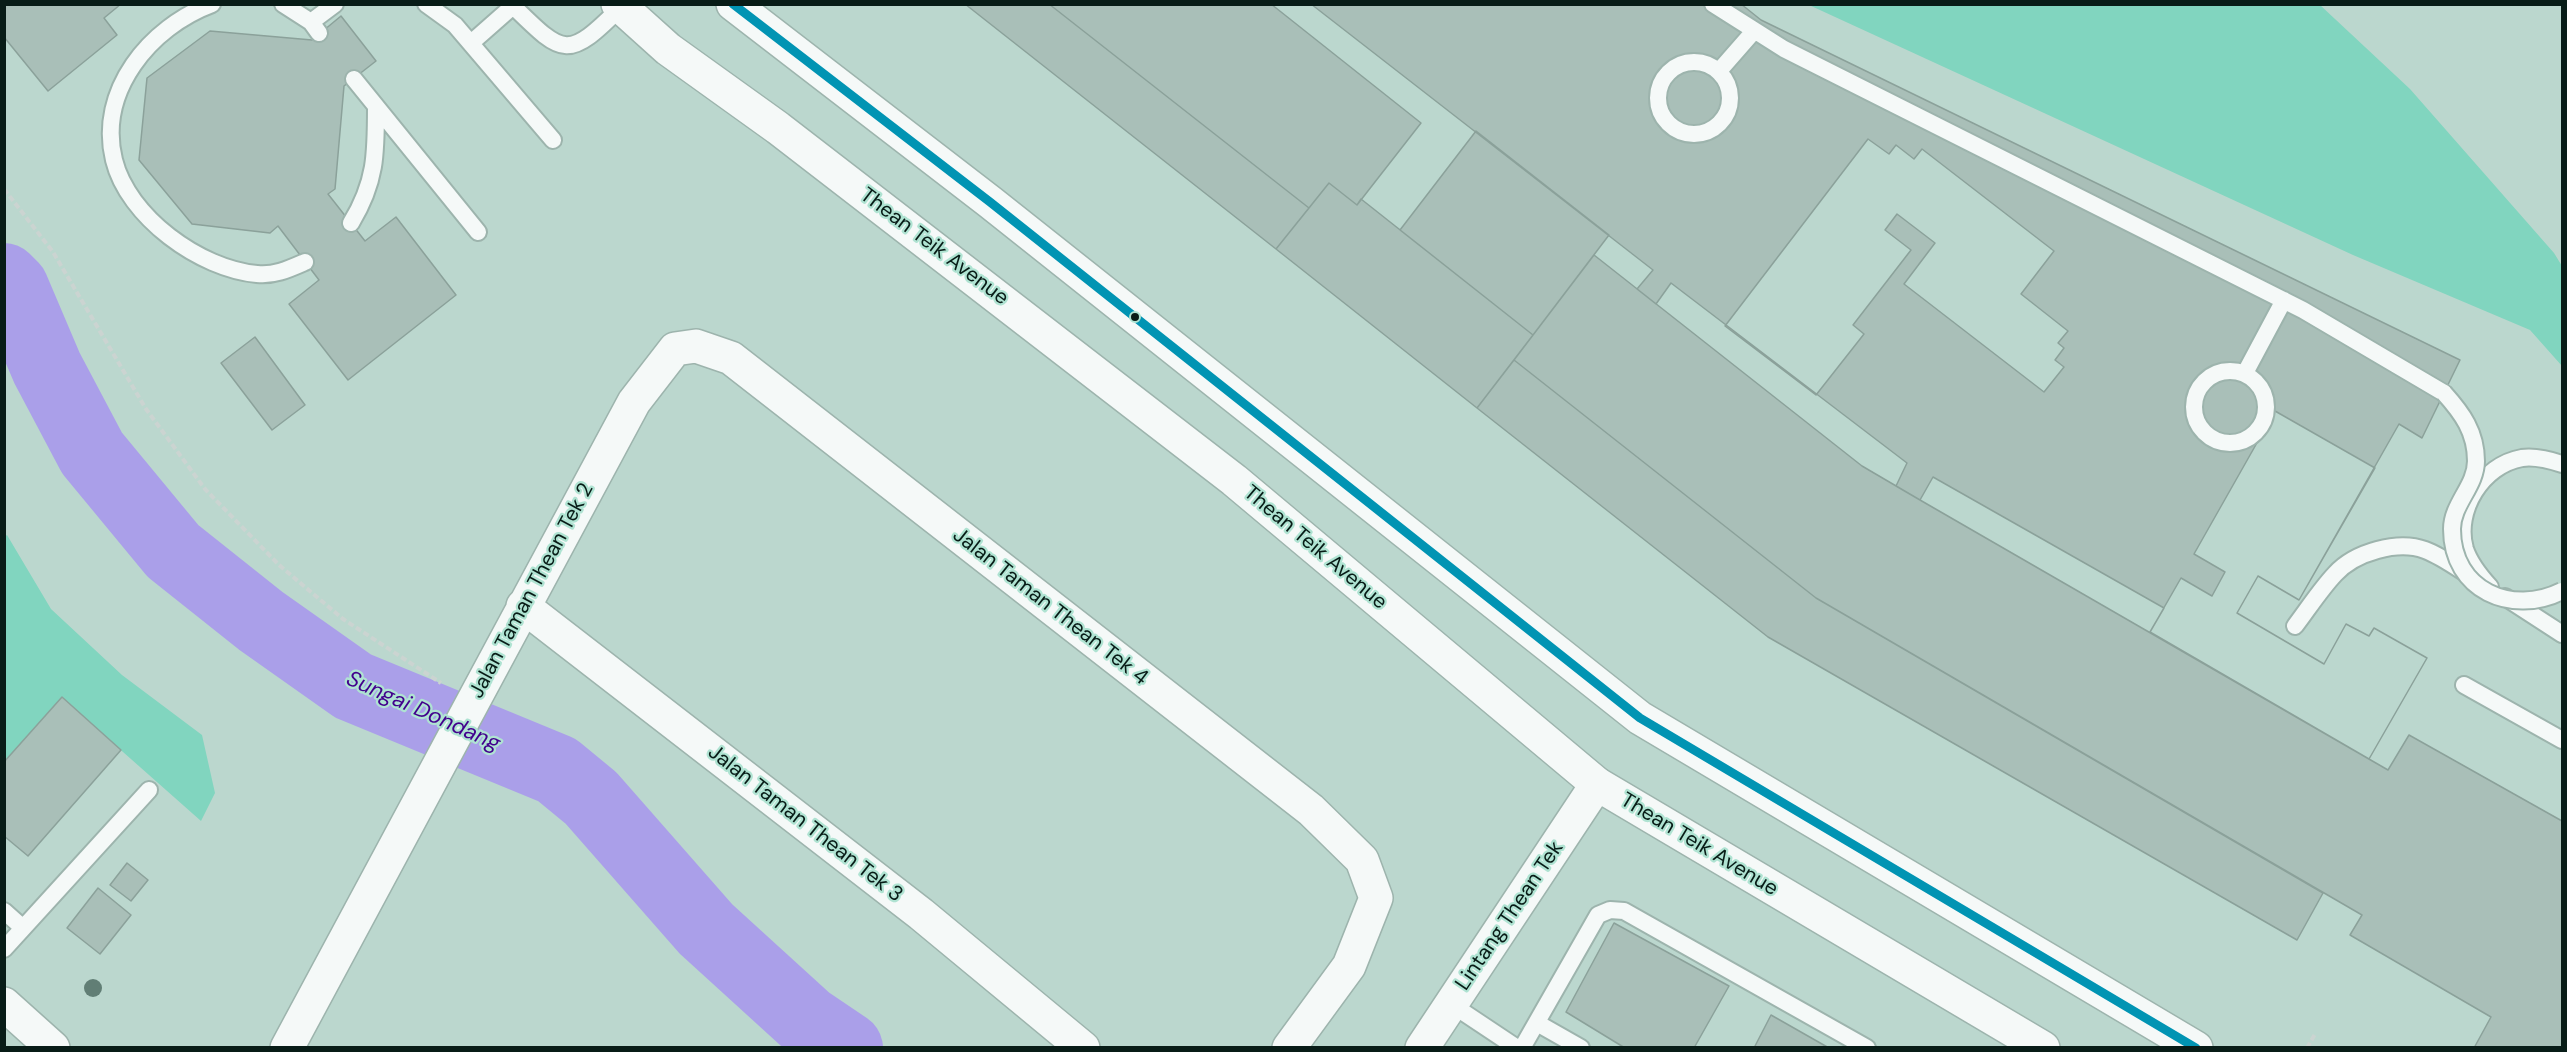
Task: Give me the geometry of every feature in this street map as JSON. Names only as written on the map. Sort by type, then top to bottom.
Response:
[{"type":"main road","points":[[733,4],[990,202],[1640,718],[2196,1047]]},
{"type":"main road","name":"Thean Teik Avenue","points":[[619,6],[668,49],[788,135],[1234,480],[1598,784],[2043,1047]]},
{"type":"main road","name":"Jalan Taman Thean Tek 2","points":[[287,1047],[423,799],[523,606],[634,402],[675,349],[696,346]]},
{"type":"main road","name":"Jalan Taman Thean Tek 4","points":[[696,346],[731,358],[1311,810],[1362,860],[1376,898],[1349,966],[1289,1047]]},
{"type":"main road","name":"Jalan Taman Thean Tek 3","points":[[523,606],[921,914],[1083,1047]]},
{"type":"main road","name":"Lintang Thean Tek","points":[[1422,1047],[1598,784]]},
{"type":"main road","points":[[4,1004],[53,1047]]},
{"type":"lane","points":[[212,4],[170,25],[131,66],[117,94],[112,132],[114,160],[126,190],[147,215],[182,246],[207,262],[258,274],[281,272],[305,262]]},
{"type":"lane","points":[[283,4],[315,28],[335,4]]},
{"type":"lane","points":[[426,4],[455,25],[554,140]]},
{"type":"lane","points":[[1713,4],[1784,49],[2284,300],[2444,393],[2462,413],[2473,434],[2476,463],[2469,486],[2457,505],[2452,528],[2454,551],[2464,572],[2480,589],[2500,598],[2522,602],[2545,600],[2562,591]]},
{"type":"lane","points":[[471,43],[512,5],[548,39],[567,45],[578,44],[591,37],[619,6]]},
{"type":"lane","points":[[1719,71],[1754,31]]},
{"type":"lane","points":[[1698,62],[1719,71],[1730,92],[1726,116],[1718,126],[1696,135],[1674,128],[1660,109],[1658,97],[1666,75],[1686,63],[1698,62]]},
{"type":"lane","points":[[354,79],[478,232]]},
{"type":"lane","points":[[351,223],[366,199],[376,156],[376,107]]},
{"type":"lane","points":[[2245,373],[2284,300]]},
{"type":"lane","points":[[2221,372],[2245,373],[2254,380],[2265,400],[2262,424],[2254,434],[2232,443],[2208,436],[2195,417],[2194,405],[2202,384],[2221,372]]},
{"type":"lane","points":[[2490,587],[2475,570],[2465,549],[2462,526],[2468,504],[2479,483],[2498,467],[2522,458],[2546,458],[2562,464]]},
{"type":"lane","points":[[2295,626],[2336,572],[2359,557],[2403,545],[2426,550],[2490,587],[2562,634]]},
{"type":"lane","points":[[2464,685],[2562,740]]},
{"type":"lane","points":[[4,949],[149,790]]},
{"type":"lane","points":[[1522,1047],[1598,915],[1610,910],[1624,911],[1867,1047]]},
{"type":"lane","points":[[4,911],[23,928]]},
{"type":"lane","points":[[1451,1004],[1517,1047]]},
{"type":"lane","points":[[1536,1023],[1581,1047]]},
{"type":"path","points":[[4,189],[53,252],[146,409],[205,489],[279,566],[343,619],[469,708]]},
{"type":"path","points":[[2307,1047],[2315,1034]]},
{"type":"green space","points":[[1809,5],[2320,5],[2410,89],[2554,253],[2562,266],[2562,366],[2530,330],[2353,255]]},
{"type":"green space","points":[[7,535],[51,609],[122,675],[202,735],[215,793],[201,821],[62,698],[5,762],[4,537]]},
{"type":"building","points":[[4,4],[121,4],[104,18],[117,35],[48,91],[4,37]]},
{"type":"building","points":[[965,4],[1049,4],[1309,208],[1276,249]]},
{"type":"building","points":[[1049,4],[1271,4],[1421,123],[1357,205],[1329,183],[1309,208]]},
{"type":"building","points":[[1311,4],[1741,4],[1761,20],[2460,360],[2422,438],[2399,424],[2299,600],[2258,576],[2237,613],[2324,664],[2346,624],[2369,636],[2374,628],[2427,658],[2369,759],[2150,632],[2164,608],[1933,477],[1920,500],[1896,486],[1907,463],[1671,283],[1656,304],[1637,289],[1653,270]]},
{"type":"building","points":[[341,16],[376,61],[344,86],[335,189],[328,194],[365,241],[396,217],[456,295],[348,380],[289,304],[319,280],[278,226],[270,233],[192,224],[139,160],[147,78],[210,31],[312,40]]},
{"type":"building","points":[[1476,131],[1609,235],[1533,335],[1400,230]]},
{"type":"building","points":[[1868,139],[1889,154],[1896,145],[1914,159],[1922,149],[2054,251],[2021,294],[2068,331],[2058,343],[2064,348],[2055,360],[2064,367],[2044,392],[1904,284],[1935,243],[1897,214],[1885,230],[1911,250],[1853,325],[1864,334],[1816,395],[1725,326]]},
{"type":"building","points":[[1329,183],[1357,205],[1361,199],[1533,335],[1477,408],[1276,249]]},
{"type":"building","points":[[1594,255],[1862,466],[1920,500],[2388,770],[2409,735],[2562,821],[2562,1048],[2474,1048],[2491,1017],[2350,935],[2362,915],[1816,598],[1514,360]]},
{"type":"building","points":[[255,337],[305,405],[272,430],[221,363]]},
{"type":"building","points":[[1514,360],[1816,598],[2323,893],[2297,940],[1768,637],[1477,408]]},
{"type":"building","points":[[2275,411],[2375,468],[2299,600],[2258,576],[2237,613],[2324,664],[2346,624],[2369,636],[2374,628],[2427,658],[2369,759],[2150,632],[2181,578],[2212,596],[2225,572],[2194,554]]},
{"type":"building","points":[[62,697],[121,750],[28,856],[4,836],[4,762]]},
{"type":"building","points":[[127,863],[148,880],[131,901],[110,885]]},
{"type":"building","points":[[98,888],[131,915],[100,954],[67,928]]},
{"type":"building","points":[[1614,923],[1729,986],[1694,1048],[1625,1048],[1566,1012]]},
{"type":"building","points":[[1771,1015],[1829,1048],[1754,1048]]},
{"type":"waterway","name":"Sungai Dondang","points":[[4,279],[13,288],[47,368],[92,453],[173,551],[261,621],[353,686],[557,770],[591,798],[706,929],[807,1021],[847,1048]]},
{"type":"transit line","points":[[733,4],[990,202],[1640,718],[2196,1048]]}]
